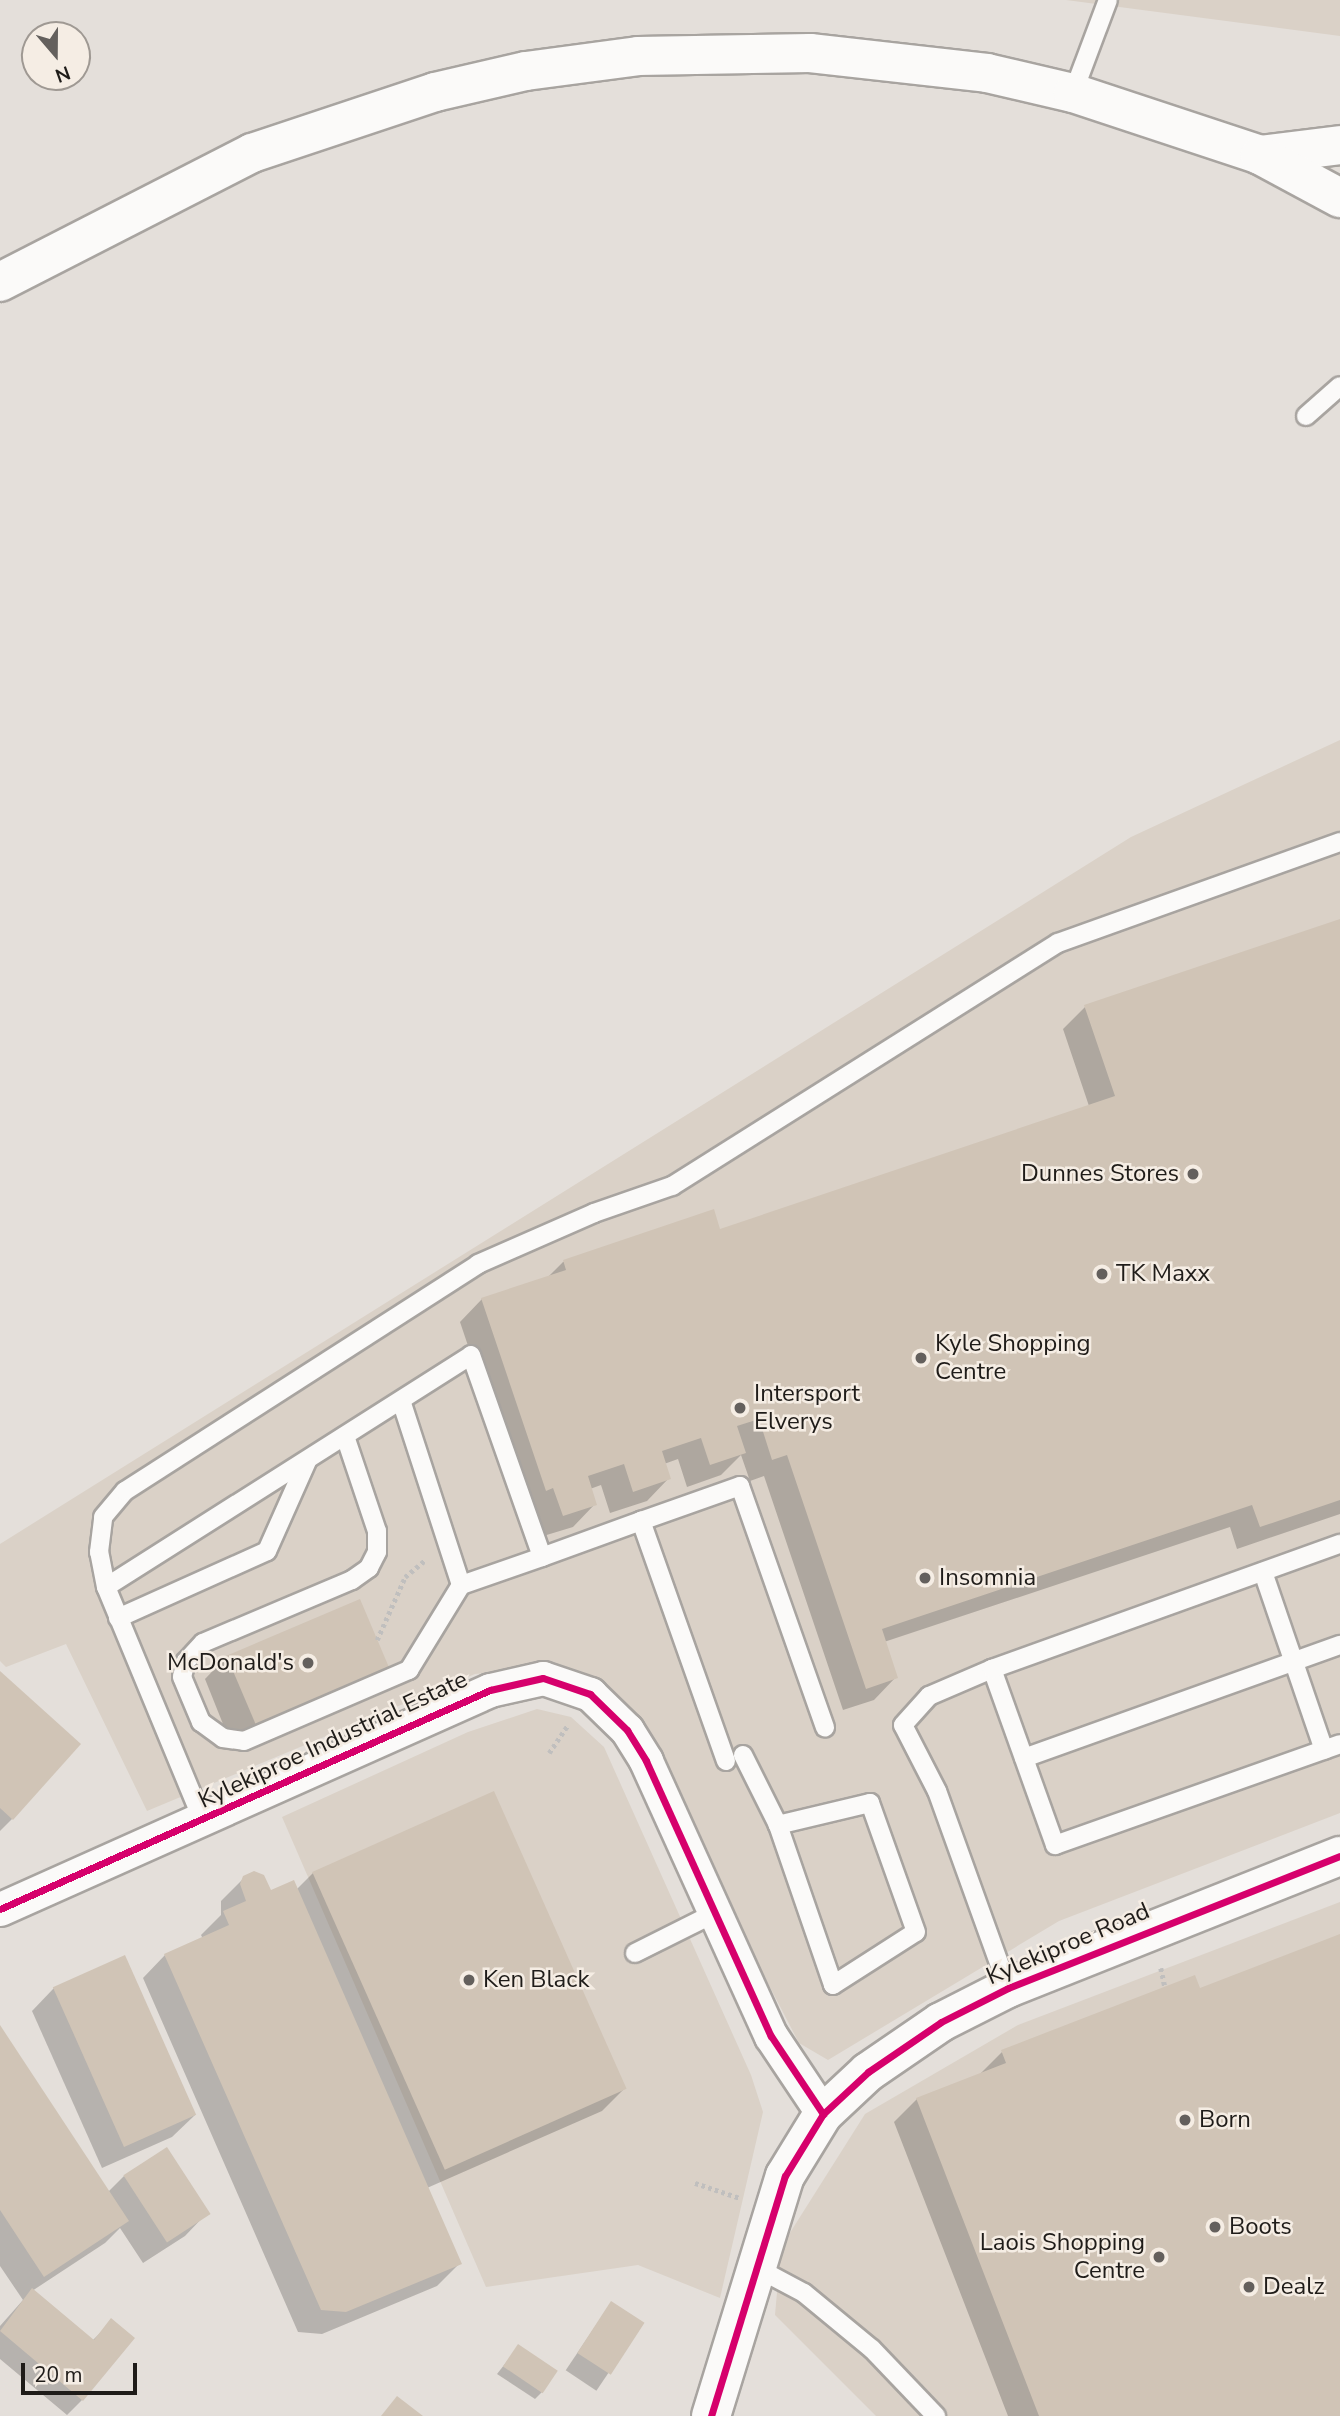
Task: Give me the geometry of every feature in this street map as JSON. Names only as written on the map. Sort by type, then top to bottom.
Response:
[{"type":"main road","points":[[0,282],[252,153],[374,111],[526,71],[638,56],[810,53],[987,73],[1073,93],[1260,155],[1340,198]]},
{"type":"main road","points":[[1260,155],[1340,145]]},
{"type":"main road","name":"Kylekiproe Road","points":[[711,2416],[785,2176],[823,2114],[868,2072],[909,2043],[1008,1988],[1340,1856]]},
{"type":"street","name":"Kylekiproe Industrial Estate","points":[[0,1909],[203,1821],[490,1690],[543,1678],[590,1694],[627,1730],[646,1761],[771,2036],[823,2114]]},
{"type":"lane","points":[[1073,93],[1108,0]]},
{"type":"lane","points":[[1306,416],[1340,386]]},
{"type":"lane","points":[[203,1821],[106,1587],[99,1552],[103,1517],[125,1492],[478,1264],[594,1213],[672,1186],[1058,943],[1340,842]]},
{"type":"lane","points":[[106,1587],[471,1355],[542,1557]]},
{"type":"lane","points":[[401,1400],[461,1585]]},
{"type":"lane","points":[[345,1436],[377,1531],[377,1552],[369,1568],[352,1580],[203,1643],[186,1661],[183,1677],[201,1723],[223,1738],[244,1741],[409,1670],[461,1585],[740,1486],[825,1727]]},
{"type":"lane","points":[[118,1618],[267,1551],[307,1461]]},
{"type":"lane","points":[[641,1521],[735,1758],[778,1825],[833,1985],[916,1932],[870,1802],[778,1825]]},
{"type":"lane","points":[[1008,1988],[937,1791],[903,1725],[929,1696],[992,1669],[1340,1544]]},
{"type":"lane","points":[[992,1669],[1055,1845],[1332,1747],[1293,1661],[1263,1572]]},
{"type":"lane","points":[[1024,1758],[1340,1645]]},
{"type":"lane","points":[[635,1953],[715,1913]]},
{"type":"lane","points":[[757,2268],[804,2292],[872,2349],[936,2416]]},
{"type":"path","points":[[377,1640],[405,1577],[447,1541]]},
{"type":"path","points":[[695,2183],[774,2209]]},
{"type":"shaded area","points":[[1066,0],[1340,0],[1340,36]]},
{"type":"shaded area","name":"Kyle Shopping Centre","points":[[1340,740],[1340,1813],[1059,1921],[828,2060],[799,2043],[626,1710],[559,1666],[475,1674],[147,1811],[66,1644],[6,1667],[0,1661],[0,1544],[1131,837]]},
{"type":"shaded area","points":[[537,1709],[571,1717],[604,1747],[751,2075],[763,2112],[720,2298],[638,2265],[486,2287],[282,1817],[468,1732]]},
{"type":"shaded area","name":"Laois Shopping Centre","points":[[1340,1902],[1340,2416],[876,2416],[775,2315],[781,2247],[865,2114],[1018,2025]]},
{"type":"building","name":"Kyle Shopping Centre","points":[[1340,919],[1340,1500],[1260,1527],[1252,1505],[882,1629],[898,1678],[866,1689],[787,1455],[772,1460],[759,1419],[737,1426],[746,1453],[710,1465],[701,1438],[662,1451],[671,1479],[633,1492],[624,1464],[588,1476],[597,1505],[563,1516],[553,1488],[546,1491],[481,1298],[566,1270],[563,1260],[714,1209],[720,1229],[1115,1096],[1084,1005]]},
{"type":"building","name":"McDonald's","points":[[360,1599],[391,1672],[257,1728],[227,1656]]},
{"type":"building","points":[[0,1671],[81,1744],[13,1820],[0,1808]]},
{"type":"building","name":"Ken Black","points":[[494,1791],[627,2089],[445,2170],[312,1872]]},
{"type":"building","points":[[254,1871],[264,1875],[271,1890],[294,1880],[462,2264],[346,2312],[321,2310],[164,1954],[229,1925],[223,1911],[246,1901],[240,1884],[243,1876]]},
{"type":"building","name":"Laois Shopping Centre","points":[[1340,1934],[1340,2416],[1039,2416],[916,2098],[1006,2063],[1001,2050],[1195,1975],[1200,1988]]},
{"type":"building","points":[[125,1955],[196,2115],[124,2147],[53,1987]]},
{"type":"building","points":[[0,2025],[129,2221],[44,2277],[0,2210]]},
{"type":"building","points":[[167,2147],[211,2214],[167,2242],[123,2175]]},
{"type":"building","points":[[32,2288],[94,2340],[111,2318],[135,2338],[83,2401],[0,2331]]},
{"type":"building","points":[[611,2301],[645,2323],[611,2375],[577,2353]]},
{"type":"building","points":[[518,2344],[558,2371],[543,2393],[503,2366]]},
{"type":"building","points":[[397,2396],[423,2416],[381,2416]]},
{"type":"cycle path","points":[[0,1909],[490,1690],[543,1678],[590,1694],[627,1730],[646,1761],[771,2036],[823,2114]]},
{"type":"cycle path","points":[[711,2416],[785,2176],[823,2114],[868,2072],[941,2022],[1008,1988],[1340,1856]]},
{"type":"place","name":"Dunnes Stores","points":[[1193,1174]]},
{"type":"place","name":"TK Maxx","points":[[1102,1274]]},
{"type":"place","name":"Kyle Shopping Centre","points":[[921,1358]]},
{"type":"place","name":"Intersport Elverys","points":[[740,1408]]},
{"type":"place","name":"Insomnia","points":[[925,1578]]},
{"type":"place","name":"McDonald's","points":[[308,1663]]},
{"type":"place","name":"Ken Black","points":[[469,1980]]},
{"type":"place","name":"Born","points":[[1185,2120]]},
{"type":"place","name":"Boots","points":[[1215,2227]]},
{"type":"place","name":"Laois Shopping Centre","points":[[1159,2257]]},
{"type":"place","name":"Dealz","points":[[1249,2287]]}]
